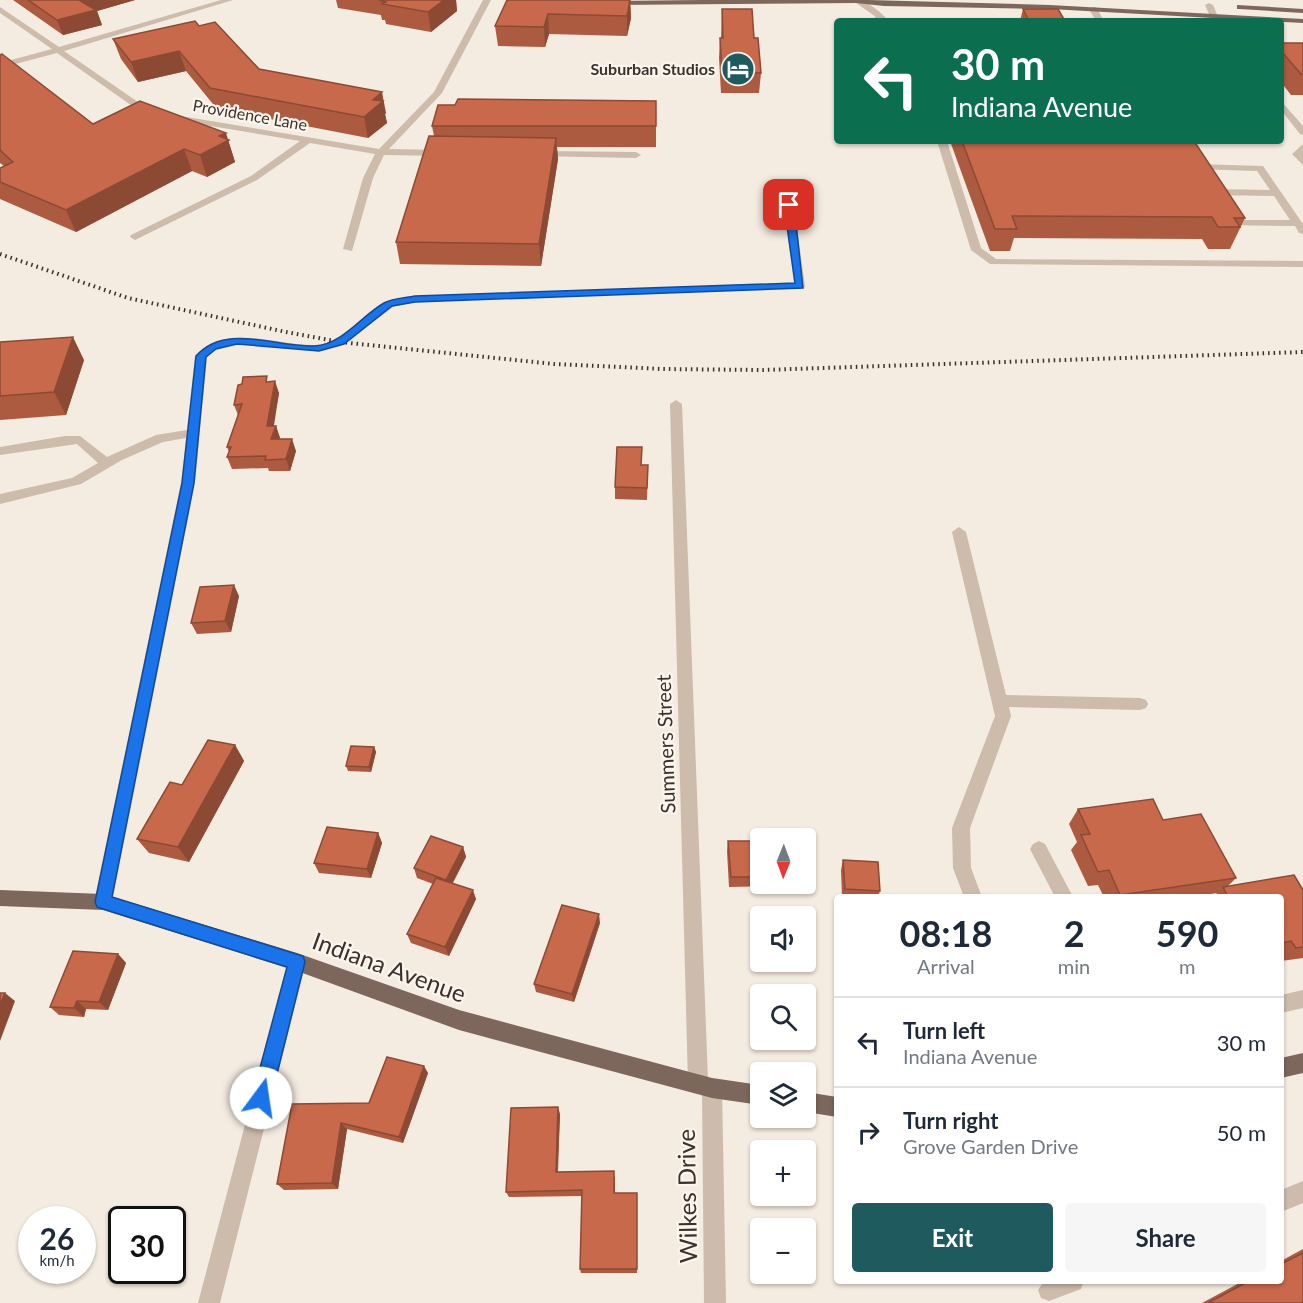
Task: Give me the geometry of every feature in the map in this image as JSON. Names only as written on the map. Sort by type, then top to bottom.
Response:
[{"type":"main road","points":[[608,3],[858,0],[1093,9],[1214,18]]},
{"type":"main road","points":[[1198,4],[1221,6]]},
{"type":"main road","points":[[1232,7],[1303,11]]},
{"type":"main road","points":[[1284,20],[1303,21]]},
{"type":"main road","name":"Indiana Avenue","points":[[0,898],[103,902],[297,962],[459,1020],[642,1071],[705,1086],[750,1093]]},
{"type":"main road","points":[[1284,1067],[1303,1063]]},
{"type":"main road","points":[[816,1104],[834,1107]]},
{"type":"street","points":[[0,66],[200,12],[229,0]]},
{"type":"street","points":[[348,249],[368,178],[381,152],[438,93],[487,0]]},
{"type":"street","points":[[858,0],[882,18]]},
{"type":"street","points":[[1209,5],[1214,18]]},
{"type":"street","name":"Providence Lane","points":[[0,9],[148,113],[381,152],[451,153]]},
{"type":"street","points":[[1093,9],[1098,18]]},
{"type":"street","points":[[1284,110],[1303,132]]},
{"type":"street","points":[[135,237],[254,178],[308,140]]},
{"type":"street","points":[[943,144],[976,250],[994,262],[1303,264]]},
{"type":"street","points":[[1303,147],[1297,154],[1303,162]]},
{"type":"street","points":[[532,154],[636,154]]},
{"type":"street","points":[[1195,167],[1260,168],[1300,227]]},
{"type":"street","points":[[103,902],[185,495],[201,356],[212,347],[237,341],[316,349],[340,342],[389,304],[415,299],[800,286],[786,185]]},
{"type":"street","points":[[1211,192],[1276,193]]},
{"type":"street","points":[[1230,223],[1300,227]]},
{"type":"street","name":"Summers Street","points":[[676,404],[705,1086]]},
{"type":"street","points":[[0,499],[76,481],[160,438],[193,433]]},
{"type":"street","points":[[0,450],[65,440],[80,440],[106,464]]},
{"type":"street","points":[[959,532],[1003,716],[961,828],[962,867],[972,894]]},
{"type":"street","points":[[999,701],[1140,704]]},
{"type":"street","points":[[1040,849],[1062,894]]},
{"type":"street","points":[[208,1303],[297,962]]},
{"type":"street","points":[[1284,1003],[1303,999]]},
{"type":"street","name":"Wilkes Drive","points":[[705,1086],[715,1303]]},
{"type":"street","points":[[1284,1200],[1303,1192]]},
{"type":"street","points":[[1050,1291],[1066,1284]]},
{"type":"building","points":[[28,0],[79,0],[96,10],[57,20]]},
{"type":"building","points":[[379,0],[444,0],[428,12],[382,4],[386,2]]},
{"type":"building","points":[[507,0],[630,0],[627,16],[548,14],[544,27],[495,26]]},
{"type":"building","points":[[722,9],[752,9],[754,38],[758,38],[761,73],[722,72],[720,38],[723,38]]},
{"type":"building","points":[[1023,9],[1058,9],[1063,18],[1028,18]]},
{"type":"building","points":[[195,21],[199,26],[215,22],[259,69],[382,92],[373,100],[383,101],[364,117],[210,88],[179,51],[131,62],[113,39]]},
{"type":"building","points":[[1284,43],[1303,43],[1303,74],[1284,54]]},
{"type":"building","points":[[2,54],[93,124],[140,101],[226,133],[219,136],[229,140],[200,155],[184,149],[66,210],[0,182],[0,168],[13,162],[0,150],[0,55]]},
{"type":"building","points":[[458,99],[656,101],[656,126],[432,126],[438,105],[455,105]]},
{"type":"building","points":[[429,136],[556,138],[539,244],[396,242]]},
{"type":"building","points":[[963,144],[1196,144],[1245,218],[1234,218],[1240,227],[1218,227],[1212,217],[1012,216],[1017,229],[995,229]]},
{"type":"building","points":[[73,337],[54,392],[0,396],[0,342]]},
{"type":"building","points":[[267,376],[266,382],[275,381],[267,426],[276,426],[271,439],[292,439],[286,459],[265,460],[266,456],[227,457],[231,447],[227,447],[242,404],[234,405],[238,385],[242,384],[243,377]]},
{"type":"building","points":[[617,447],[642,447],[641,465],[648,465],[647,488],[615,487]]},
{"type":"building","points":[[234,585],[225,621],[191,623],[200,587]]},
{"type":"building","points":[[208,740],[235,745],[178,847],[137,839],[170,782],[182,785]]},
{"type":"building","points":[[351,746],[374,747],[369,767],[346,766]]},
{"type":"building","points":[[1153,799],[1163,820],[1201,814],[1236,878],[1120,894],[1109,870],[1098,872],[1081,835],[1090,834],[1078,809]]},
{"type":"building","points":[[327,827],[378,833],[367,869],[314,863]]},
{"type":"building","points":[[431,836],[463,847],[446,880],[414,868]]},
{"type":"building","points":[[728,841],[750,841],[750,877],[731,877]]},
{"type":"building","points":[[843,860],[878,862],[880,891],[845,889]]},
{"type":"building","points":[[1294,875],[1303,890],[1303,947],[1296,948],[1291,941],[1284,942],[1284,894],[1226,894],[1223,887]]},
{"type":"building","points":[[436,878],[473,890],[445,947],[407,934]]},
{"type":"building","points":[[562,905],[599,914],[572,994],[534,984]]},
{"type":"building","points":[[73,951],[118,954],[99,1002],[77,1001],[74,1008],[50,1007]]},
{"type":"building","points":[[0,993],[5,993],[0,1005]]},
{"type":"building","points":[[387,1057],[424,1066],[399,1137],[341,1123],[332,1183],[277,1184],[292,1104],[369,1103]]},
{"type":"building","points":[[558,1107],[556,1172],[614,1171],[614,1193],[637,1193],[637,1269],[580,1269],[582,1190],[506,1192],[511,1108]]},
{"type":"building","points":[[1303,1253],[1303,1303],[1208,1303],[1243,1284],[1284,1284],[1284,1262]]},
{"type":"railway","points":[[0,254],[128,298],[286,332],[340,342],[554,364],[662,369],[763,370],[1303,352]]},
{"type":"place","name":"Suburban Studios","points":[[738,69]]},
{"type":"route","points":[[261,1098],[297,962],[103,902],[188,483],[201,356],[212,347],[237,341],[316,349],[340,342],[389,304],[415,299],[800,286],[789,205]]}]
